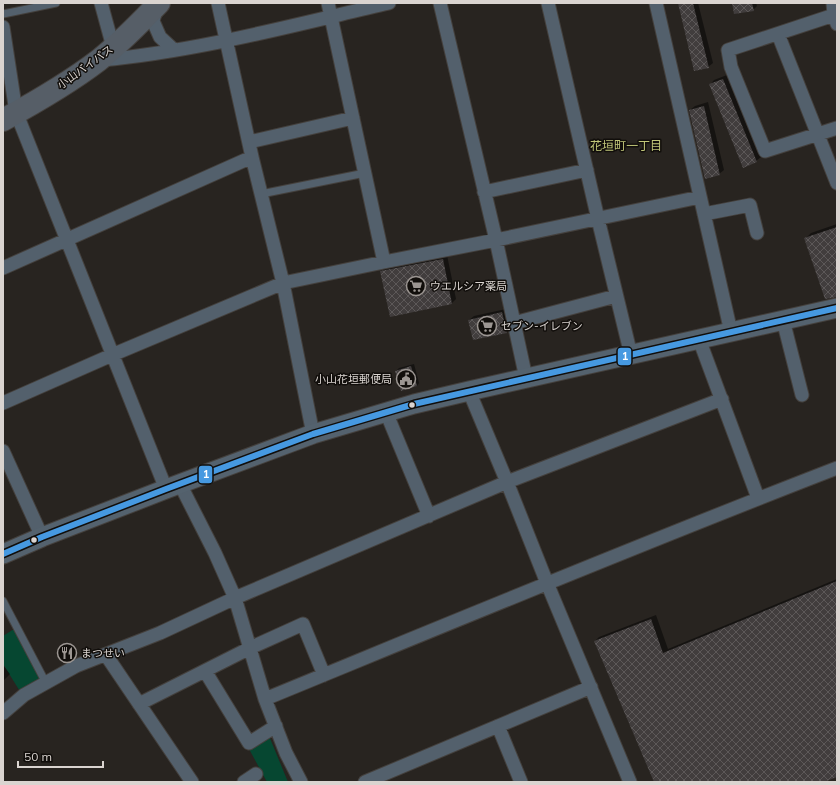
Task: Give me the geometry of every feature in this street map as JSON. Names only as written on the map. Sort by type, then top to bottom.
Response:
[{"type":"highway","name":"小山バイパス","points":[[10,116],[58,88],[106,54],[158,4]]},
{"type":"main road","points":[[3,554],[42,537],[173,486],[312,434],[386,412],[469,391],[837,308]]},
{"type":"street","points":[[101,3],[106,54],[130,57],[227,40],[389,3]]},
{"type":"street","points":[[218,3],[252,157],[283,283],[312,434]]},
{"type":"street","points":[[328,3],[384,262]]},
{"type":"street","points":[[440,3],[496,240],[526,378]]},
{"type":"street","points":[[548,3],[586,170],[631,355]]},
{"type":"street","points":[[656,3],[731,332]]},
{"type":"street","points":[[158,4],[153,21],[160,37],[174,50]]},
{"type":"street","points":[[835,14],[728,50],[731,67],[765,151],[837,128]]},
{"type":"street","points":[[3,27],[10,116],[67,240],[112,355],[173,486],[215,552],[235,598],[265,699],[286,753],[301,782]]},
{"type":"street","points":[[778,34],[837,183]]},
{"type":"street","points":[[249,142],[353,118]]},
{"type":"street","points":[[3,268],[252,157]]},
{"type":"street","points":[[484,192],[586,170]]},
{"type":"street","points":[[3,403],[283,283],[700,197]]},
{"type":"street","points":[[704,214],[750,205],[757,233]]},
{"type":"street","points":[[514,323],[616,296]]},
{"type":"street","points":[[783,320],[802,396]]},
{"type":"street","points":[[699,339],[758,498]]},
{"type":"street","points":[[469,391],[630,782]]},
{"type":"street","points":[[3,712],[24,695],[76,666],[160,633],[235,598],[507,482],[722,399]]},
{"type":"street","points":[[386,412],[429,516]]},
{"type":"street","points":[[3,451],[42,537]]},
{"type":"street","points":[[265,699],[547,583],[758,498],[837,468]]},
{"type":"street","points":[[139,704],[250,648],[303,624],[324,675]]},
{"type":"street","points":[[106,655],[192,782]]},
{"type":"street","points":[[205,671],[249,743],[276,726]]},
{"type":"street","points":[[365,782],[591,687]]},
{"type":"street","points":[[498,726],[521,782]]},
{"type":"street","points":[[244,782],[256,774]]},
{"type":"lane","points":[[3,14],[56,3]]},
{"type":"lane","points":[[261,194],[365,174]]},
{"type":"lane","points":[[3,601],[46,683]]},
{"type":"green space","points":[[14,629],[42,681],[21,693],[3,664],[3,636]]},
{"type":"green space","points":[[269,736],[288,782],[267,782],[249,749]]},
{"type":"building","points":[[678,3],[693,3],[709,68],[694,71]]},
{"type":"building","points":[[732,3],[752,3],[754,11],[734,14]]},
{"type":"building","points":[[723,79],[757,162],[743,168],[709,84]]},
{"type":"building","points":[[704,106],[720,175],[705,179],[689,110]]},
{"type":"building","points":[[837,227],[837,297],[825,299],[804,238]]},
{"type":"building","name":"ウエルシア薬局","points":[[443,259],[452,304],[390,317],[380,271]]},
{"type":"building","name":"セブン-イレブン","points":[[502,312],[507,333],[473,340],[468,320]]},
{"type":"building","name":"小山花垣郵便局","points":[[411,366],[417,386],[401,391],[395,371]]},
{"type":"building","points":[[837,581],[837,777],[824,782],[654,782],[594,641],[651,619],[663,653]]},
{"type":"transit line","name":"1","points":[[3,554],[42,537],[313,434],[414,404],[837,308]]},
{"type":"place","name":"ウエルシア薬局","points":[[416,286]]},
{"type":"place","name":"セブン-イレブン","points":[[487,326]]},
{"type":"place","name":"小山花垣郵便局","points":[[406,379]]},
{"type":"place","name":"まつせい","points":[[67,653]]},
{"type":"district","name":"花垣町一丁目","points":[[626,146]]}]
